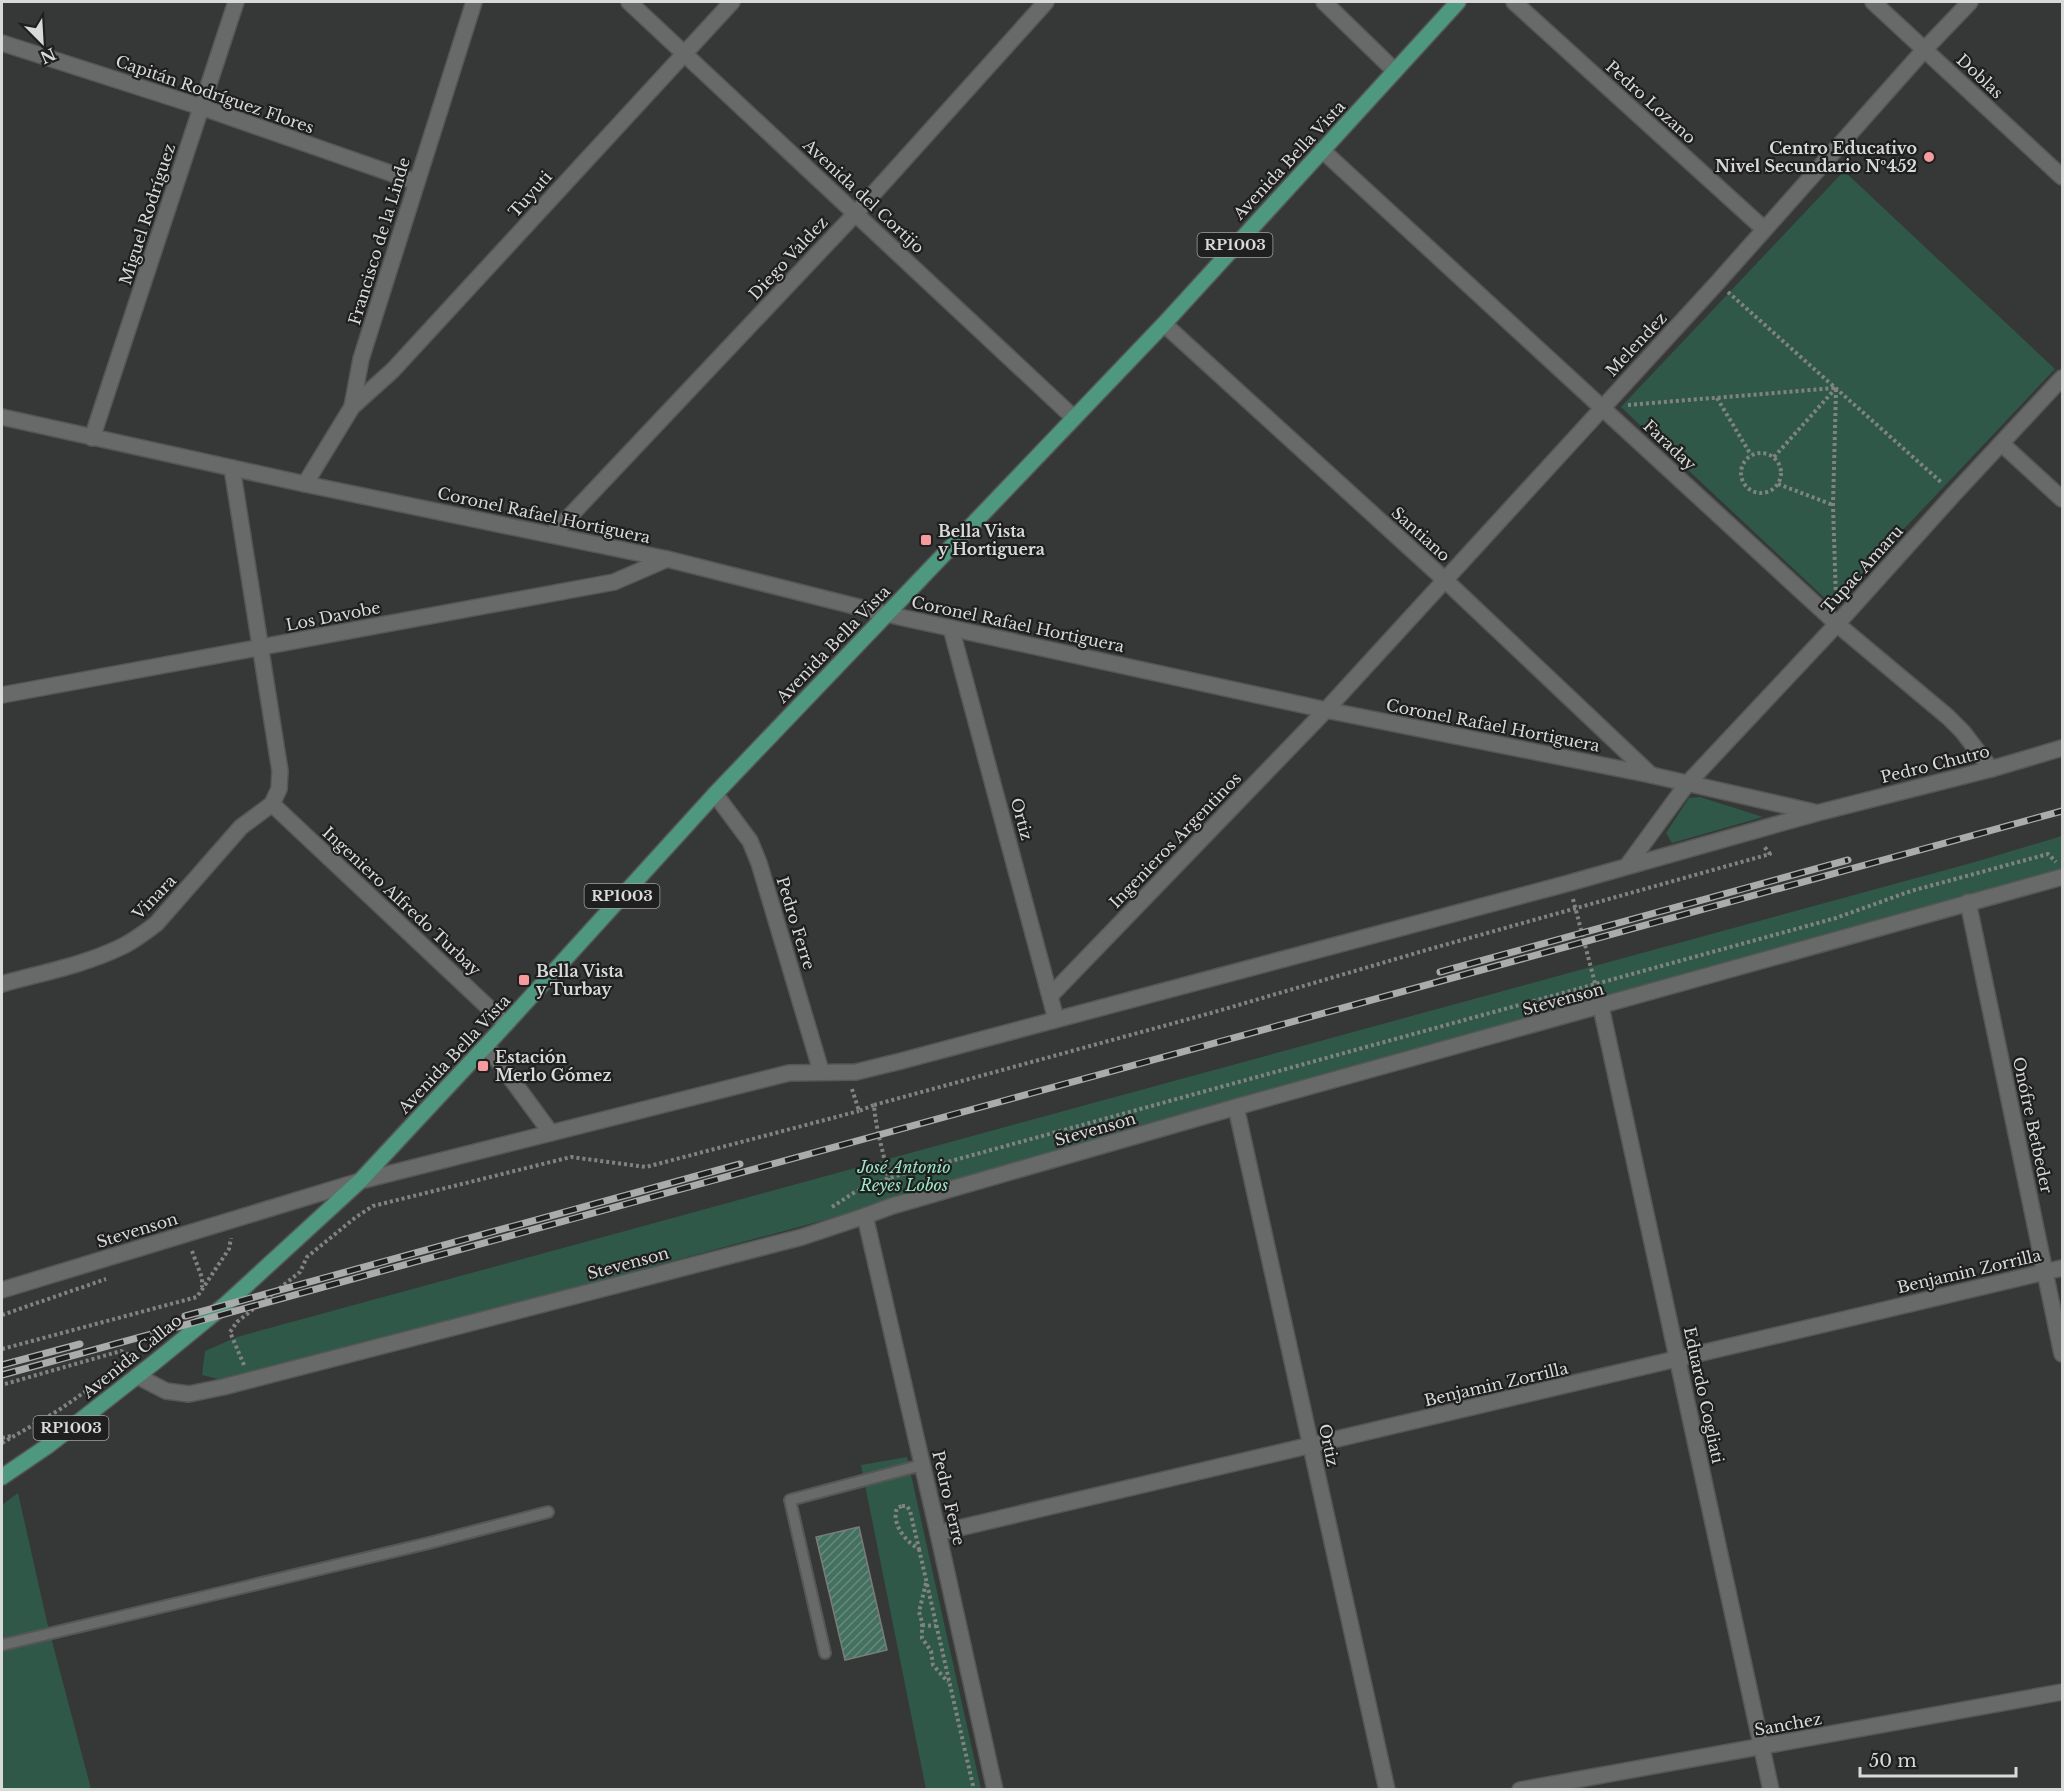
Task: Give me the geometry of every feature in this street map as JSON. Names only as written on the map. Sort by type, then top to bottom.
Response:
[{"type":"main road","name":"Avenida Bella Vista","points":[[226,1304],[360,1181],[487,1046],[715,794],[1164,324],[1458,2]]},
{"type":"main road","name":"Avenida Callao","points":[[2,1477],[49,1445],[226,1304]]},
{"type":"street","name":"Miguel Rodríguez","points":[[92,438],[236,2]]},
{"type":"street","name":"Francisco de la Linde","points":[[305,484],[352,407],[361,359],[474,2]]},
{"type":"street","name":"Avenida del Cortijo","points":[[629,2],[1074,418]]},
{"type":"street","name":"Tuyuti","points":[[352,407],[393,370],[732,2]]},
{"type":"street","name":"Diego Valdez","points":[[552,535],[856,213],[1046,2]]},
{"type":"street","points":[[1324,2],[1395,71]]},
{"type":"street","name":"Pedro Lozano","points":[[1514,2],[1764,229]]},
{"type":"street","name":"Doblas","points":[[1873,2],[2062,177]]},
{"type":"street","name":"Melendez","points":[[1326,710],[1970,2]]},
{"type":"street","name":"Capitán Rodríguez Flores","points":[[2,43],[201,107],[416,182]]},
{"type":"street","name":"Faraday","points":[[1322,150],[1837,624],[1964,732],[1991,769]]},
{"type":"street","name":"Santiano","points":[[1164,324],[1445,580],[1651,775]]},
{"type":"street","name":"Tupac Amaru","points":[[1627,866],[1687,784],[2062,378]]},
{"type":"street","name":"Coronel Rafael Hortiguera","points":[[2,417],[305,484],[667,559],[886,614],[1326,710],[1651,775],[1817,813]]},
{"type":"street","points":[[2002,444],[2062,499]]},
{"type":"street","points":[[232,468],[280,771],[279,789],[272,804]]},
{"type":"street","name":"Los Davobe","points":[[2,695],[614,582],[667,559]]},
{"type":"street","name":"Ortiz","points":[[951,628],[1056,1019]]},
{"type":"street","name":"Ingenieros Argentinos","points":[[1051,995],[1326,710]]},
{"type":"street","name":"Pedro Chutro","points":[[1817,813],[1991,769],[2062,748]]},
{"type":"street","name":"Pedro Ferre","points":[[715,794],[750,841],[759,863],[821,1071]]},
{"type":"street","name":"Vinara","points":[[2,984],[92,959],[122,947],[140,936],[156,924],[241,827],[272,804]]},
{"type":"street","name":"Ingeniero Alfredo Turbay","points":[[272,804],[507,1024]]},
{"type":"street","name":"Stevenson","points":[[2,1290],[360,1181],[789,1073],[856,1072],[901,1062],[1569,883],[1817,813]]},
{"type":"street","name":"Stevenson","points":[[137,1376],[166,1391],[189,1394],[223,1387],[802,1237],[892,1206],[1236,1107],[2062,877]]},
{"type":"street","name":"Onófre Betbeder","points":[[1968,902],[2062,1354]]},
{"type":"street","name":"Eduardo Cogliati","points":[[1601,1007],[1771,1790]]},
{"type":"street","points":[[487,1046],[551,1133]]},
{"type":"street","name":"Ortiz","points":[[1236,1107],[1387,1790]]},
{"type":"street","name":"Pedro Ferre","points":[[865,1216],[994,1790]]},
{"type":"street","name":"Benjamin Zorrilla","points":[[938,1533],[2062,1268]]},
{"type":"street","name":"Sanchez","points":[[1521,1790],[2062,1692]]},
{"type":"lane","points":[[825,1653],[789,1500],[922,1465]]},
{"type":"lane","points":[[2,1645],[429,1543],[548,1512]]},
{"type":"path","points":[[1717,282],[1954,494]]},
{"type":"path","points":[[1602,407],[1836,388]]},
{"type":"path","points":[[1774,457],[1836,388]]},
{"type":"path","points":[[1836,388],[1833,505],[1837,624]]},
{"type":"path","points":[[1717,398],[1751,455]]},
{"type":"path","points":[[1764,453],[1774,457],[1781,471],[1778,484],[1767,492],[1761,493],[1748,489],[1741,478],[1742,465],[1751,455],[1764,453]]},
{"type":"path","points":[[1778,484],[1833,505]]},
{"type":"path","points":[[244,1365],[230,1332],[237,1323],[300,1272],[307,1257],[373,1206],[571,1157],[646,1167],[859,1111],[1770,854],[1753,831]]},
{"type":"path","points":[[855,1192],[889,1178],[1836,918],[1911,891],[2048,854],[2062,871]]},
{"type":"path","points":[[1569,883],[1601,1007]]},
{"type":"path","points":[[846,1072],[859,1111]]},
{"type":"path","points":[[874,1105],[875,1127],[889,1178],[892,1206]]},
{"type":"path","points":[[193,1307],[201,1290],[230,1249],[234,1219]]},
{"type":"path","points":[[192,1251],[202,1278],[201,1290]]},
{"type":"path","points":[[2,1349],[197,1297]]},
{"type":"path","points":[[5,1384],[121,1352],[155,1362]]},
{"type":"path","points":[[124,1363],[141,1353]]},
{"type":"path","points":[[2,1443],[59,1410],[87,1390]]},
{"type":"path","points":[[2,1438],[17,1434]]},
{"type":"path","points":[[919,1549],[904,1537],[895,1514],[897,1508],[907,1506],[910,1511],[927,1582],[974,1790]]},
{"type":"path","points":[[927,1582],[919,1608],[922,1638],[931,1651],[933,1665],[950,1683]]},
{"type":"path","points":[[922,1625],[937,1626]]},
{"type":"green space","points":[[1844,171],[2055,369],[1832,605],[1621,407]]},
{"type":"green space","points":[[1700,797],[1763,817],[1672,843],[1666,833],[1689,798]]},
{"type":"green space","name":"José Antonio Reyes Lobos","points":[[2062,836],[2062,869],[2044,876],[1916,910],[869,1208],[247,1376],[218,1379],[202,1375],[205,1351],[237,1337],[1975,862]]},
{"type":"green space","points":[[907,1457],[981,1789],[926,1789],[861,1465]]},
{"type":"green space","points":[[18,1493],[47,1622],[91,1789],[2,1789],[2,1505]]},
{"type":"building","points":[[859,1527],[887,1650],[845,1660],[816,1537]]},
{"type":"railway","points":[[2,1375],[2062,811]]},
{"type":"railway","points":[[1440,972],[1848,860]]},
{"type":"railway","points":[[185,1316],[740,1164]]},
{"type":"railway","points":[[2,1365],[80,1344]]},
{"type":"place","name":"Centro Educativo Nivel Secundario Nº452","points":[[1929,157]]},
{"type":"place","name":"Bella Vista y Hortiguera","points":[[926,540]]},
{"type":"place","name":"Bella Vista y Turbay","points":[[524,980]]},
{"type":"place","name":"Estación Merlo Gómez","points":[[483,1066]]}]
